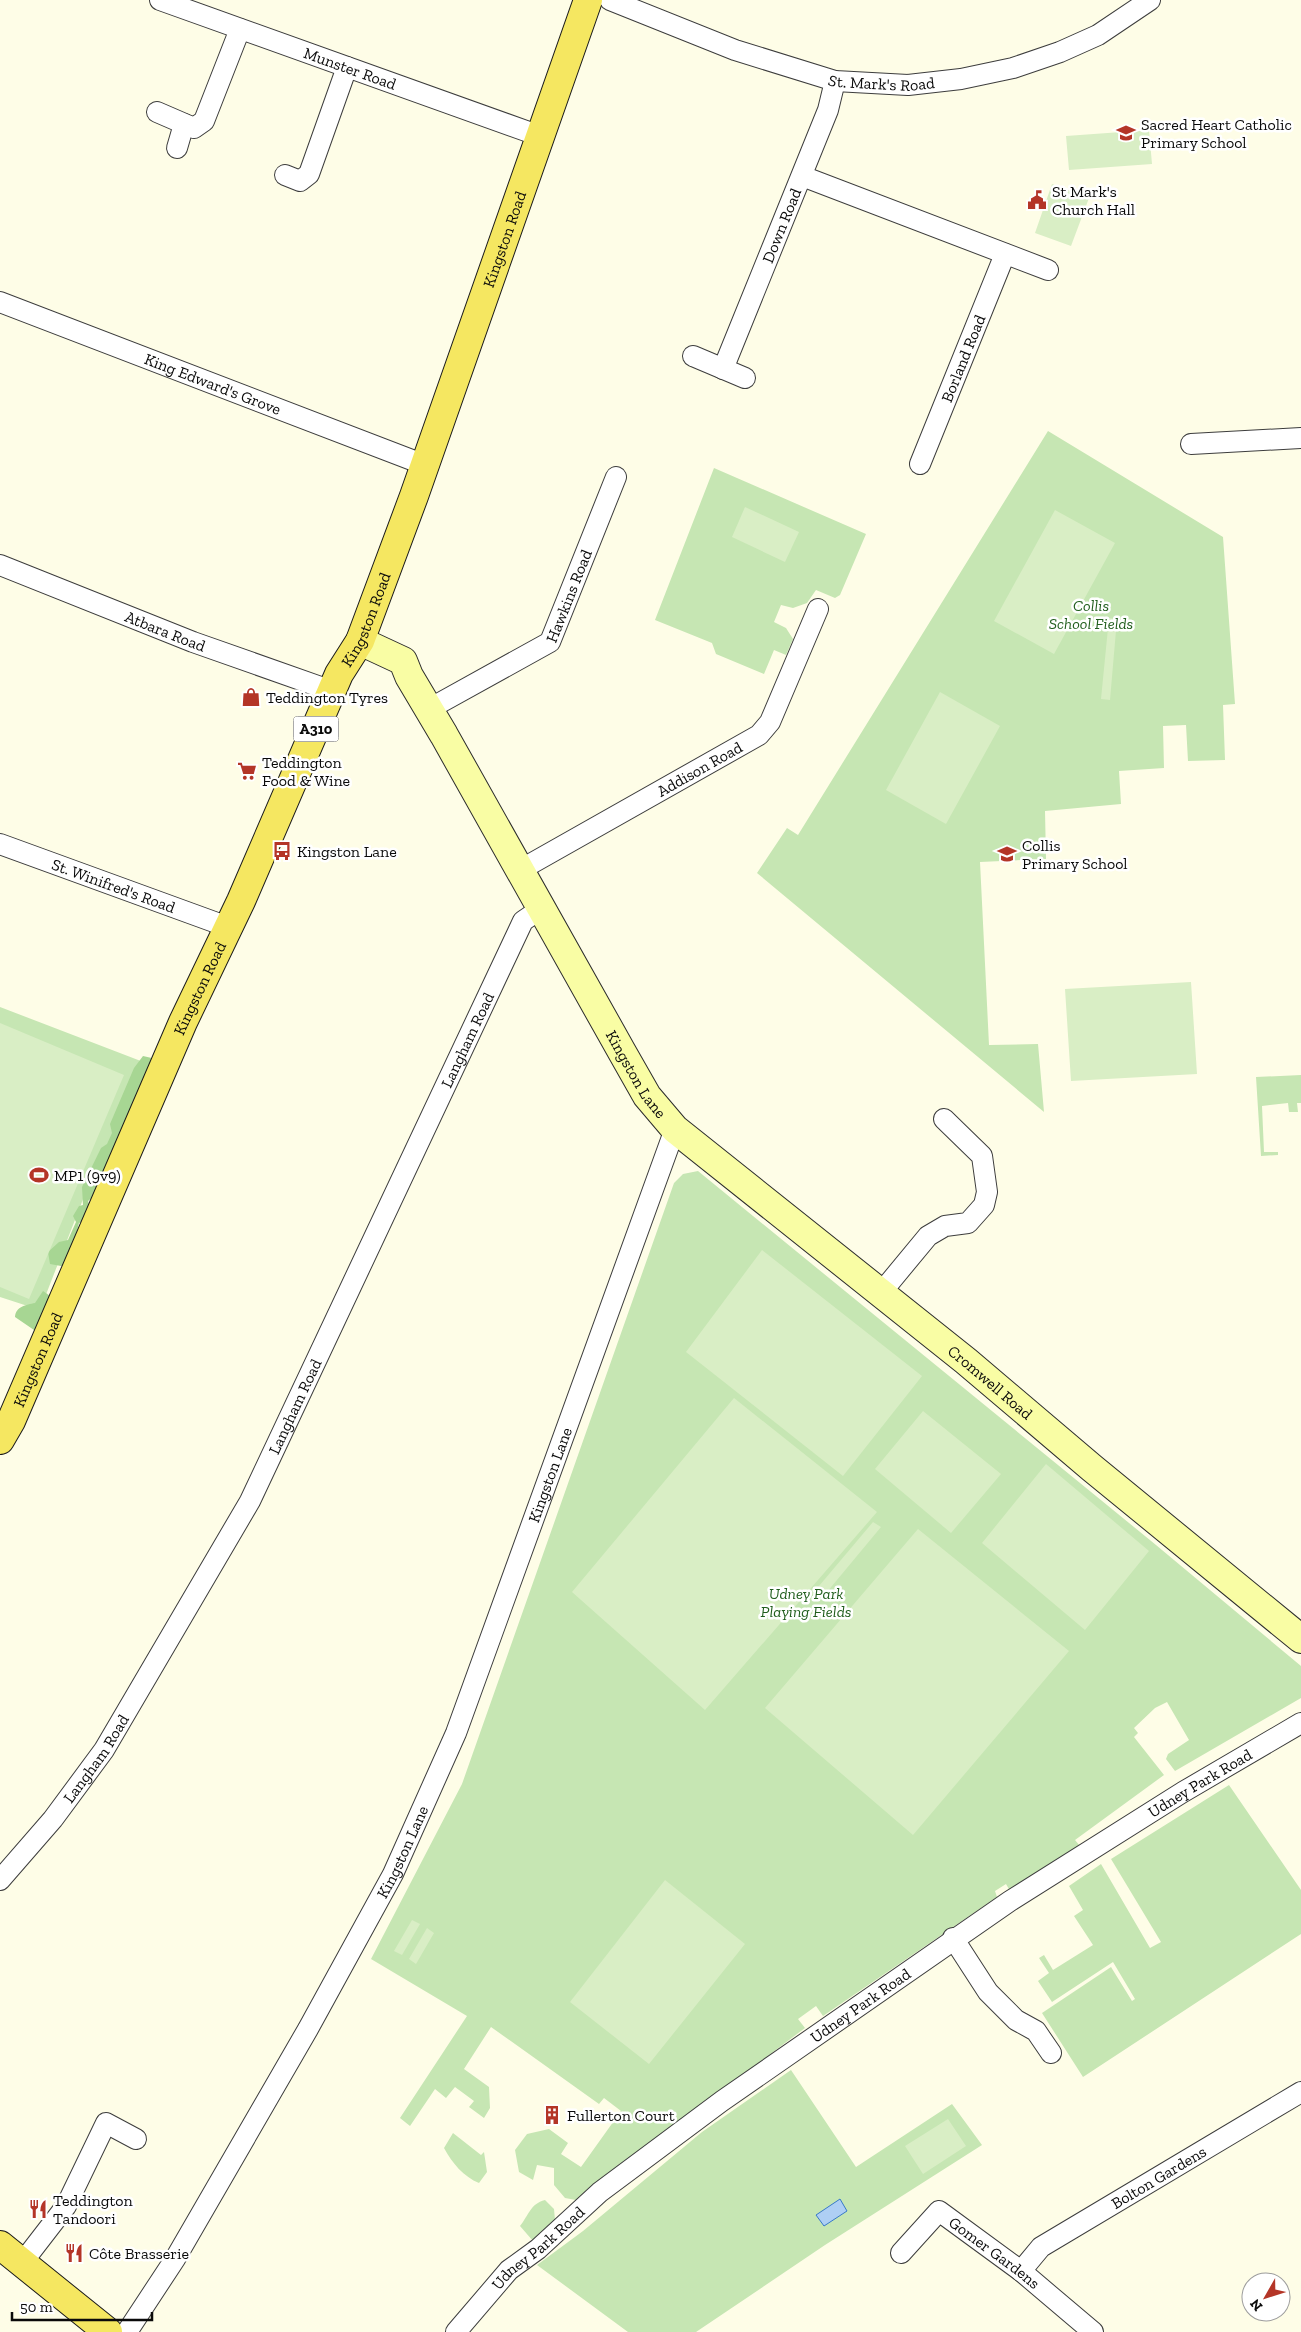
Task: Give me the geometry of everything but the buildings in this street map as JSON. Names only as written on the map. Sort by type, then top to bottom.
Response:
[{"type":"main road","name":"Kingston Road","points":[[4,1426],[340,674],[360,641],[425,465],[588,0]]},
{"type":"main road","name":"Kingston Lane","points":[[360,641],[383,650],[403,661],[409,676],[647,1096],[675,1129]]},
{"type":"main road","name":"Cromwell Road","points":[[675,1129],[966,1361],[1092,1468],[1301,1639]]},
{"type":"main road","points":[[0,2245],[108,2332]]},
{"type":"street","name":"Munster Road","points":[[160,0],[540,136]]},
{"type":"street","name":"St. Mark's Road","points":[[610,0],[735,50],[835,81],[908,85],[961,79],[1013,68],[1060,52],[1098,35],[1150,0]]},
{"type":"street","points":[[157,112],[194,128],[204,121],[240,29]]},
{"type":"street","points":[[285,174],[300,182],[309,174],[347,67]]},
{"type":"street","name":"Down Road","points":[[724,369],[828,110],[835,81]]},
{"type":"street","points":[[176,148],[184,124]]},
{"type":"street","points":[[802,176],[1048,270]]},
{"type":"street","name":"Borland Road","points":[[920,464],[1005,254]]},
{"type":"street","name":"King Edward's Grove","points":[[0,302],[425,465]]},
{"type":"street","points":[[693,356],[745,378]]},
{"type":"street","points":[[1191,444],[1301,438]]},
{"type":"street","name":"Hawkins Road","points":[[428,709],[550,642],[616,477]]},
{"type":"street","name":"Atbara Road","points":[[0,565],[193,642],[332,692]]},
{"type":"street","name":"Addison Road","points":[[520,870],[759,735],[770,722],[818,609]]},
{"type":"street","name":"St. Winifred's Road","points":[[0,844],[228,927]]},
{"type":"street","name":"Langham Road","points":[[0,1880],[53,1820],[104,1750],[250,1501],[523,920],[542,908]]},
{"type":"street","points":[[880,1294],[928,1236],[945,1226],[968,1223],[984,1205],[987,1192],[982,1156],[944,1119]]},
{"type":"street","name":"Kingston Lane","points":[[127,2332],[176,2259],[308,2028],[393,1874],[456,1733],[675,1129]]},
{"type":"street","name":"Udney Park Road","points":[[456,2332],[509,2270],[538,2249],[600,2192],[730,2096],[953,1938],[1095,1846],[1301,1723]]},
{"type":"street","points":[[953,1938],[988,1992],[1016,2020],[1036,2031],[1052,2052]]},
{"type":"street","name":"Bolton Gardens","points":[[1021,2271],[1041,2247],[1301,2092]]},
{"type":"street","points":[[22,2263],[66,2206],[106,2123],[136,2139]]},
{"type":"street","name":"Gomer Gardens","points":[[901,2253],[939,2211],[1021,2271],[1091,2332]]},
{"type":"green space","points":[[1149,130],[1152,164],[1069,170],[1066,136]]},
{"type":"green space","points":[[1052,184],[1089,198],[1071,246],[1035,233]]},
{"type":"green space","name":"Collis School Fields","points":[[1048,431],[1223,537],[1235,704],[1223,705],[1225,760],[1188,761],[1186,725],[1163,726],[1164,768],[1119,771],[1121,804],[1045,811],[1046,859],[980,862],[989,1045],[1038,1044],[1044,1112],[757,873],[787,828],[798,835]]},
{"type":"green space","points":[[714,468],[866,534],[840,595],[835,598],[816,590],[807,603],[793,608],[781,605],[774,622],[786,628],[793,639],[786,655],[774,650],[764,674],[716,654],[712,643],[655,620]]},
{"type":"green space","points":[[745,507],[799,532],[785,562],[732,537]]},
{"type":"green space","points":[[1055,510],[1115,543],[1054,654],[994,621]]},
{"type":"green space","points":[[1109,618],[1117,619],[1110,700],[1101,699]]},
{"type":"green space","points":[[940,692],[1000,726],[946,824],[886,790]]},
{"type":"green space","points":[[1191,982],[1197,1074],[1071,1081],[1065,989]]},
{"type":"green space","name":"MP1 (9v9)","points":[[0,1007],[146,1063],[87,1189],[40,1310],[0,1297]]},
{"type":"green space","name":"MP1 (9v9)","points":[[0,1023],[124,1075],[29,1299],[0,1287]]},
{"type":"green space","points":[[143,1056],[156,1059],[132,1128],[118,1136],[115,1145],[117,1151],[105,1187],[88,1201],[91,1211],[85,1221],[79,1223],[76,1235],[78,1245],[71,1265],[50,1264],[48,1252],[59,1242],[68,1240],[76,1222],[73,1216],[79,1206],[83,1205],[82,1187],[101,1148],[107,1144],[112,1133],[110,1124],[134,1068]]},
{"type":"green space","points":[[1301,1075],[1301,1103],[1297,1103],[1298,1112],[1289,1112],[1288,1103],[1262,1106],[1264,1152],[1278,1152],[1278,1155],[1261,1156],[1256,1077]]},
{"type":"green space","name":"Udney Park Playing Fields","points":[[698,1171],[1156,1545],[1301,1666],[1301,1698],[1175,1771],[1166,1759],[1168,1754],[1189,1740],[1167,1702],[1155,1708],[1134,1728],[1138,1733],[1134,1737],[1164,1775],[1075,1840],[1080,1846],[1010,1891],[1006,1884],[995,1891],[997,1897],[823,2016],[816,2006],[798,2019],[805,2028],[576,2200],[565,2198],[554,2185],[554,2168],[537,2165],[533,2180],[519,2172],[515,2150],[527,2134],[549,2129],[568,2143],[561,2154],[581,2167],[621,2111],[604,2098],[599,2104],[491,2027],[464,2069],[489,2087],[490,2108],[484,2118],[469,2107],[474,2101],[455,2087],[446,2098],[435,2089],[410,2126],[400,2118],[467,2016],[371,1959],[462,1784],[674,1183],[683,1174]]},
{"type":"green space","points":[[762,1250],[922,1376],[843,1476],[686,1352]]},
{"type":"green space","points":[[43,1291],[56,1300],[45,1327],[34,1330],[15,1317],[17,1310],[28,1304],[35,1303]]},
{"type":"green space","points":[[734,1398],[877,1512],[705,1710],[572,1592]]},
{"type":"green space","points":[[923,1411],[1001,1474],[951,1533],[875,1469]]},
{"type":"green space","points":[[1046,1464],[1149,1551],[1085,1630],[982,1543]]},
{"type":"green space","points":[[873,1522],[881,1527],[827,1592],[819,1586]]},
{"type":"green space","points":[[918,1529],[1069,1651],[913,1835],[765,1708]]},
{"type":"green space","points":[[1229,1785],[1301,1890],[1301,1934],[1083,2077],[1042,2013],[1111,1967],[1132,2001],[1135,1999],[1113,1962],[1052,2002],[1038,1981],[1049,1973],[1039,1958],[1044,1955],[1053,1970],[1093,1945],[1074,1916],[1083,1910],[1069,1886],[1101,1864],[1150,1948],[1161,1942],[1111,1859]]},
{"type":"green space","points":[[665,1880],[745,1944],[649,2064],[570,2002]]},
{"type":"green space","points":[[412,1920],[420,1924],[402,1955],[394,1951]]},
{"type":"green space","points":[[427,1928],[434,1933],[416,1964],[409,1959]]},
{"type":"green space","points":[[791,2070],[856,2167],[952,2104],[982,2145],[825,2245],[696,2332],[628,2332],[537,2265],[583,2231],[702,2132]]},
{"type":"green space","points":[[948,2119],[966,2146],[923,2174],[905,2146]]},
{"type":"green space","points":[[453,2133],[481,2155],[484,2152],[487,2172],[479,2183],[459,2169],[444,2148]]},
{"type":"green space","points":[[545,2200],[554,2209],[555,2220],[533,2241],[520,2226],[533,2207]]},
{"type":"water","points":[[840,2199],[847,2211],[824,2226],[816,2215]]},
{"type":"place","name":"Sacred Heart Catholic Primary School","points":[[1126,133]]},
{"type":"place","name":"St Mark's Church Hall","points":[[1037,200]]},
{"type":"place","name":"Teddington Tyres","points":[[251,697]]},
{"type":"place","name":"Teddington Food & Wine","points":[[247,771]]},
{"type":"place","name":"Kingston Lane","points":[[282,851]]},
{"type":"place","name":"Collis Primary School","points":[[1007,854]]},
{"type":"place","name":"MP1 (9v9)","points":[[39,1175]]},
{"type":"place","name":"Fullerton Court","points":[[552,2115]]},
{"type":"place","name":"Teddington Tandoori","points":[[38,2209]]},
{"type":"place","name":"Côte Brasserie","points":[[74,2253]]}]
